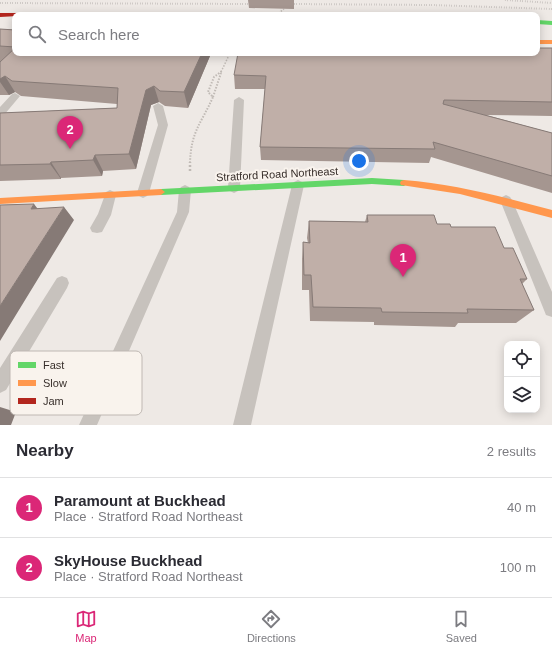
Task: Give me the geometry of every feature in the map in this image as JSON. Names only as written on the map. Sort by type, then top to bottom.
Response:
[{"type":"main road","points":[[0,15],[12,15]]},
{"type":"main road","points":[[540,22],[552,23]]},
{"type":"main road","points":[[540,42],[552,42]]},
{"type":"main road","name":"Stratford Road Northeast","points":[[0,201],[372,181],[425,184],[477,193],[552,214]]},
{"type":"lane","points":[[0,114],[15,96]]},
{"type":"lane","points":[[234,188],[239,100]]},
{"type":"lane","points":[[143,193],[163,124],[158,106]]},
{"type":"lane","points":[[0,114],[15,115]]},
{"type":"lane","points":[[242,425],[298,185]]},
{"type":"lane","points":[[121,351],[183,212],[185,190]]},
{"type":"lane","points":[[96,228],[104,215],[110,195]]},
{"type":"lane","points":[[506,200],[552,310]]},
{"type":"lane","points":[[20,351],[62,283]]},
{"type":"lane","points":[[0,384],[10,368]]},
{"type":"lane","points":[[88,425],[92,415]]},
{"type":"path","points":[[280,12],[284,9]]},
{"type":"path","points":[[190,174],[194,133],[207,110],[220,73],[228,56]]},
{"type":"path","points":[[212,97],[208,92],[214,77],[220,73]]},
{"type":"building","points":[[0,29],[12,30],[12,47],[0,46]]},
{"type":"building","points":[[540,48],[552,48],[552,102],[444,100],[443,104],[552,133],[552,176],[433,142],[435,149],[260,147],[266,76],[234,75],[237,56],[540,56]]},
{"type":"building","points":[[12,51],[12,56],[201,56],[184,92],[160,91],[154,86],[146,90],[129,154],[95,155],[93,160],[51,162],[50,164],[0,165],[0,113],[117,108],[118,88],[12,81],[5,76],[0,79],[0,62]]},
{"type":"building","points":[[34,204],[31,209],[64,207],[0,306],[0,205]]},
{"type":"building","points":[[367,215],[434,215],[437,224],[450,224],[451,227],[495,227],[504,248],[513,248],[527,279],[520,279],[534,310],[467,309],[468,313],[382,312],[381,308],[313,307],[311,275],[304,275],[303,242],[310,243],[309,221],[368,222]]},
{"type":"railway","points":[[505,0],[552,3]]},
{"type":"railway","points":[[0,3],[249,4]]},
{"type":"railway","points":[[294,4],[431,5],[552,9]]},
{"type":"traffic: fast","points":[[540,22],[552,23]]},
{"type":"traffic: fast","points":[[161,192],[372,181],[404,183]]},
{"type":"traffic: slow","points":[[540,42],[552,42]]},
{"type":"traffic: slow","points":[[404,183],[460,190],[552,214]]},
{"type":"traffic: slow","points":[[0,201],[161,192]]},
{"type":"traffic: jam","points":[[0,15],[12,15]]},
{"type":"place","name":"SkyHouse Buckhead","points":[[70,149]]},
{"type":"place","name":"Paramount at Buckhead","points":[[403,277]]}]
